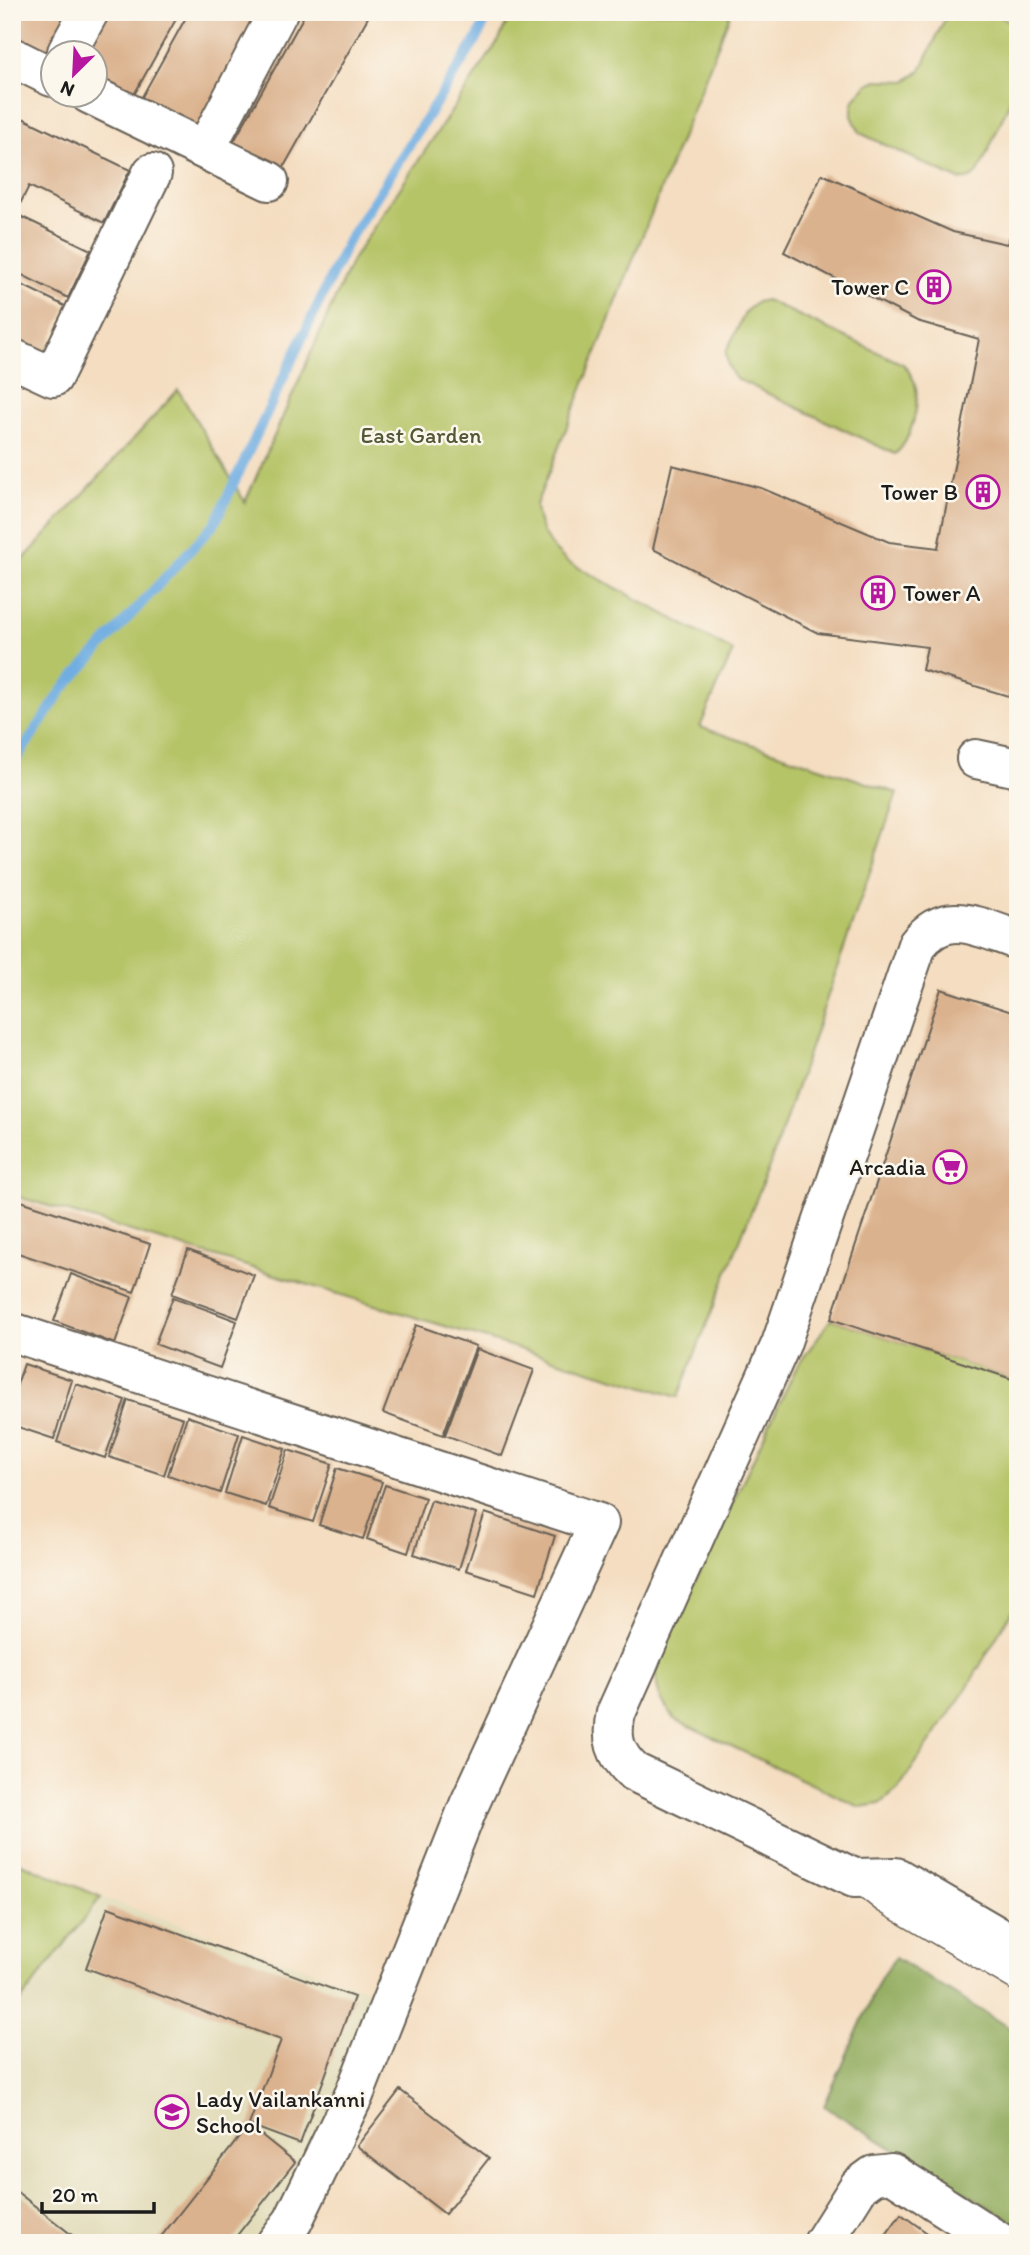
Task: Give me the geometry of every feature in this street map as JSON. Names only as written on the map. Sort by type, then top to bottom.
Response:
[{"type":"street","points":[[75,38],[89,12]]},
{"type":"street","points":[[205,150],[278,12]]},
{"type":"street","points":[[12,57],[38,70]]},
{"type":"street","points":[[108,103],[270,181]]},
{"type":"street","points":[[12,358],[53,377],[152,173]]},
{"type":"street","points":[[976,759],[1018,768]]},
{"type":"street","points":[[1018,940],[966,923],[951,922],[937,925],[925,933],[917,945],[781,1344],[615,1713],[612,1728],[618,1754],[634,1772],[854,1878],[895,1877],[1018,1948]]},
{"type":"street","points":[[12,1332],[599,1523],[469,1805],[354,2095],[293,2221],[276,2243]]},
{"type":"street","points":[[823,2243],[859,2186],[874,2175],[892,2173],[1001,2243]]},
{"type":"lane","points":[[854,1878],[884,1902],[1018,1981]]},
{"type":"shaded area","name":"Lady Vailankanni School","points":[[101,1897],[382,1995],[309,2168],[253,2243],[12,2243],[12,2012]]},
{"type":"green space","name":"East Garden","points":[[511,12],[731,12],[536,505],[542,530],[550,544],[568,562],[733,651],[700,727],[897,793],[772,1159],[678,1397],[12,1195],[12,572],[178,390],[245,502],[352,260],[499,40]]},
{"type":"green space","points":[[948,12],[991,12],[1018,25],[1018,83],[980,169],[973,177],[964,180],[860,133],[852,116],[855,98],[868,84],[877,80],[906,81],[921,70]]},
{"type":"green space","points":[[766,300],[903,364],[914,381],[917,402],[910,431],[895,454],[735,378],[728,366],[726,352],[746,311],[757,302]]},
{"type":"green space","points":[[831,1319],[1018,1381],[1018,1601],[965,1691],[898,1789],[880,1804],[860,1807],[676,1720],[665,1706],[656,1678],[658,1661],[796,1368]]},
{"type":"green space","points":[[12,1859],[101,1897],[12,2012]]},
{"type":"green space","points":[[895,1958],[1018,2033],[1018,2225],[824,2106],[881,1977]]},
{"type":"building","points":[[12,12],[72,12],[57,38],[38,38],[38,65],[12,50]]},
{"type":"building","points":[[108,12],[180,12],[130,102],[108,90],[108,38],[94,38]]},
{"type":"building","points":[[189,12],[268,12],[198,137],[138,104]]},
{"type":"building","points":[[306,12],[371,12],[282,170],[233,143]]},
{"type":"building","points":[[12,113],[130,170],[104,223],[29,186],[12,220]]},
{"type":"building","points":[[822,174],[953,232],[1007,244],[1018,216],[1018,699],[922,670],[927,647],[818,633],[653,549],[672,465],[761,488],[889,542],[938,548],[979,339],[917,321],[784,252]]},
{"type":"building","points":[[20,216],[91,250],[68,298],[12,270],[12,232]]},
{"type":"building","points":[[12,280],[67,307],[42,357],[12,342]]},
{"type":"building","name":"Arcadia","points":[[941,989],[1018,1014],[1018,1381],[831,1319]]},
{"type":"building","points":[[21,1201],[150,1244],[134,1292],[12,1251],[12,1226]]},
{"type":"building","points":[[188,1250],[254,1275],[238,1318],[172,1294]]},
{"type":"building","points":[[71,1274],[132,1297],[115,1344],[54,1321]]},
{"type":"building","points":[[173,1297],[237,1321],[220,1368],[155,1344]]},
{"type":"building","points":[[416,1325],[476,1346],[443,1435],[383,1413]]},
{"type":"building","points":[[477,1349],[534,1370],[502,1456],[445,1435]]},
{"type":"building","points":[[24,1364],[72,1380],[54,1439],[12,1425],[12,1399]]},
{"type":"building","points":[[76,1384],[125,1400],[105,1458],[57,1442]]},
{"type":"building","points":[[128,1400],[183,1418],[164,1475],[109,1457]]},
{"type":"building","points":[[187,1416],[239,1434],[220,1493],[168,1475]]},
{"type":"building","points":[[243,1435],[285,1449],[266,1506],[225,1493]]},
{"type":"building","points":[[288,1450],[332,1464],[313,1522],[269,1508]]},
{"type":"building","points":[[337,1468],[382,1482],[363,1539],[319,1525]]},
{"type":"building","points":[[385,1485],[425,1498],[408,1553],[367,1539]]},
{"type":"building","points":[[431,1500],[476,1514],[459,1569],[414,1554]]},
{"type":"building","points":[[485,1513],[555,1536],[537,1593],[466,1570]]},
{"type":"building","points":[[108,1907],[354,1997],[300,2144],[249,2125],[281,2040],[86,1968]]},
{"type":"building","points":[[400,2090],[489,2158],[445,2214],[357,2146]]},
{"type":"building","points":[[249,2125],[295,2162],[231,2243],[156,2243]]},
{"type":"building","points":[[12,2188],[82,2243],[12,2243]]},
{"type":"building","points":[[901,2214],[941,2243],[880,2243]]},
{"type":"waterway","points":[[12,766],[63,689],[215,523],[348,241],[478,37],[489,12]]},
{"type":"place","name":"Tower C","points":[[934,287]]},
{"type":"place","name":"Tower B","points":[[983,492]]},
{"type":"place","name":"Tower A","points":[[878,593]]},
{"type":"place","name":"Arcadia","points":[[950,1167]]},
{"type":"place","name":"Lady Vailankanni School","points":[[172,2112]]}]
